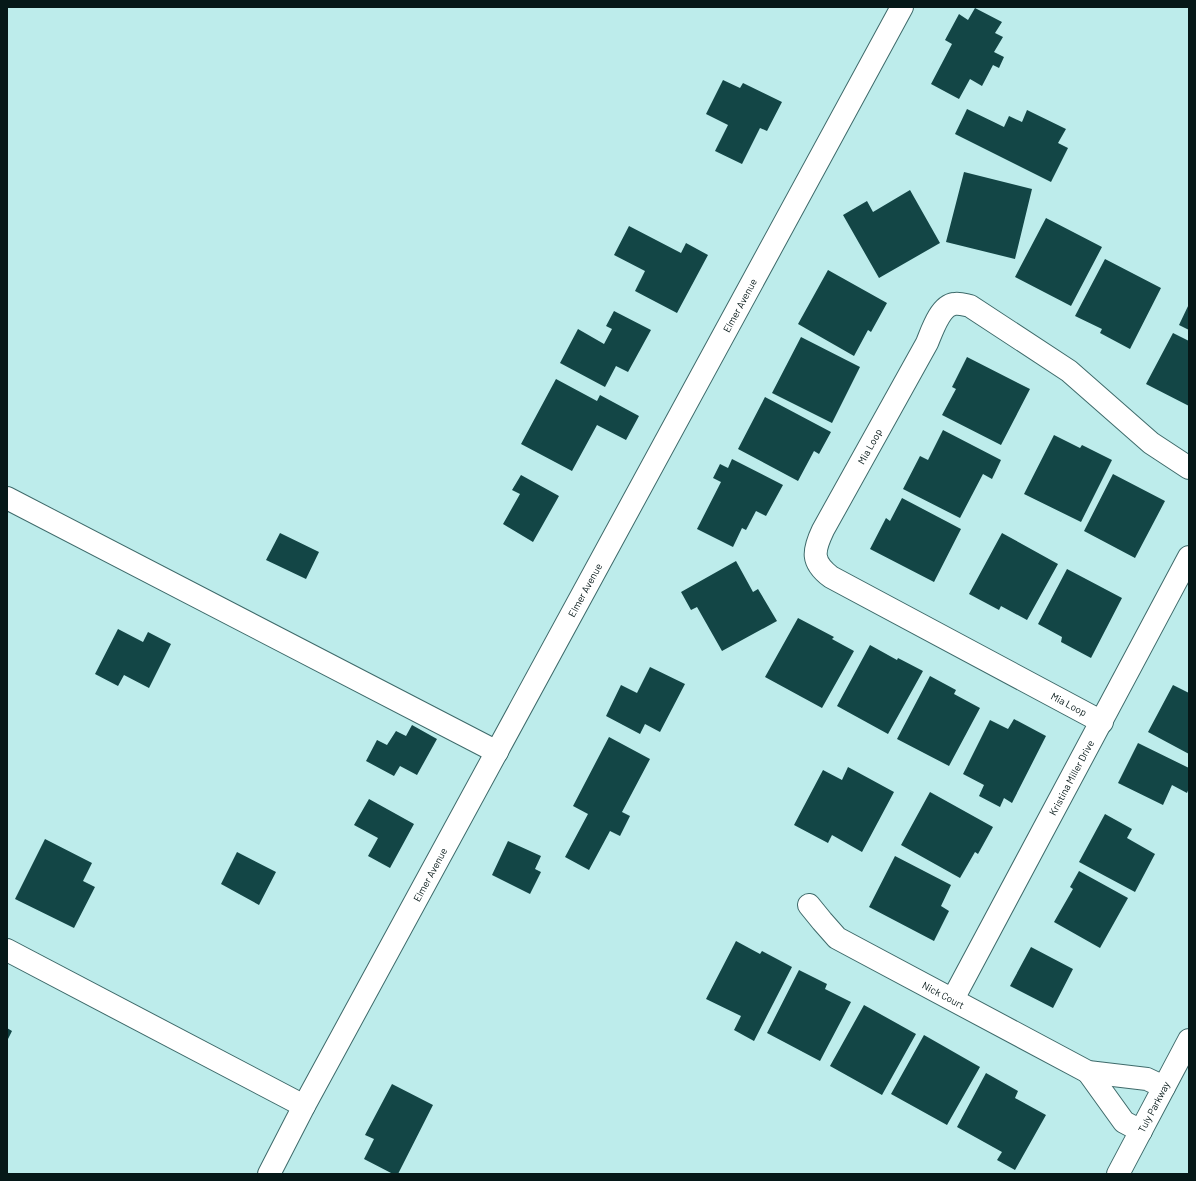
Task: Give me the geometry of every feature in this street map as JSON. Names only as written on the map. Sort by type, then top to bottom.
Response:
[{"type":"street","name":"Elmer Avenue","points":[[269,1174],[304,1106],[902,7]]},
{"type":"street","name":"Mia Loop","points":[[1102,722],[832,577],[823,571],[817,564],[816,544],[927,343],[940,315],[952,304],[970,306],[1069,371],[1151,443],[1189,468]]},
{"type":"street","points":[[7,498],[497,752]]},
{"type":"street","name":"Kristina Miller Drive","points":[[953,999],[1189,557]]},
{"type":"street","name":"Nick Court","points":[[809,905],[837,938],[1088,1072],[1147,1079],[1164,1088]]},
{"type":"street","points":[[7,950],[304,1106]]},
{"type":"street","name":"Tuly Parkway","points":[[1118,1174],[1189,1040]]},
{"type":"street","name":"Nick Court","points":[[1088,1072],[1124,1122],[1141,1131]]},
{"type":"building","points":[[975,8],[1002,22],[995,33],[1003,37],[994,52],[1004,57],[999,68],[993,65],[982,86],[970,79],[959,99],[931,84],[952,44],[945,40],[959,14],[968,20]]},
{"type":"building","points":[[723,80],[740,88],[743,83],[782,102],[767,131],[760,128],[742,164],[715,151],[728,125],[706,114]]},
{"type":"building","points":[[967,109],[1004,127],[1009,116],[1022,122],[1027,110],[1066,129],[1058,143],[1068,148],[1051,182],[955,134]]},
{"type":"building","points":[[964,172],[1032,189],[1015,259],[946,242]]},
{"type":"building","points":[[910,190],[940,243],[879,278],[843,215],[867,201],[873,212]]},
{"type":"building","points":[[1046,218],[1102,247],[1071,306],[1015,277]]},
{"type":"building","points":[[629,226],[681,253],[686,243],[708,255],[677,313],[635,291],[645,271],[614,255]]},
{"type":"building","points":[[1105,259],[1161,288],[1130,349],[1100,333],[1102,329],[1075,316]]},
{"type":"building","points":[[828,270],[887,303],[871,332],[868,330],[854,356],[798,324]]},
{"type":"building","points":[[1189,304],[1189,330],[1179,325]]},
{"type":"building","points":[[614,311],[651,330],[628,372],[616,366],[605,387],[560,363],[578,329],[604,344],[612,329],[606,326]]},
{"type":"building","points":[[1173,333],[1189,341],[1189,406],[1146,384]]},
{"type":"building","points":[[801,337],[860,367],[832,423],[772,393]]},
{"type":"building","points":[[967,357],[1030,389],[1001,445],[942,415],[956,389],[952,387]]},
{"type":"building","points":[[556,379],[597,401],[600,395],[639,416],[626,440],[597,425],[572,471],[521,444]]},
{"type":"building","points":[[765,397],[831,432],[819,454],[814,451],[798,481],[738,449]]},
{"type":"building","points":[[943,430],[1001,460],[992,479],[983,474],[960,518],[903,489],[920,456],[928,460]]},
{"type":"building","points":[[1054,435],[1080,448],[1082,445],[1112,460],[1081,522],[1024,494]]},
{"type":"building","points":[[732,459],[783,485],[766,516],[756,511],[746,530],[742,528],[733,547],[697,529],[721,482],[713,478],[720,464],[728,468]]},
{"type":"building","points":[[1113,474],[1165,501],[1135,558],[1084,531]]},
{"type":"building","points":[[521,475],[559,496],[533,542],[503,524],[520,494],[512,490]]},
{"type":"building","points":[[902,498],[961,529],[934,582],[870,549],[886,518],[890,521]]},
{"type":"building","points":[[280,533],[319,552],[306,579],[266,560]]},
{"type":"building","points":[[1002,533],[1058,564],[1027,620],[1001,606],[999,610],[969,594]]},
{"type":"building","points":[[736,561],[753,592],[758,589],[777,621],[722,651],[697,607],[691,610],[681,592]]},
{"type":"building","points":[[1067,569],[1122,598],[1091,658],[1061,642],[1062,637],[1038,624]]},
{"type":"building","points":[[798,618],[834,637],[832,639],[854,651],[822,708],[765,677]]},
{"type":"building","points":[[118,629],[143,642],[148,632],[171,644],[149,688],[124,675],[118,686],[95,674]]},
{"type":"building","points":[[870,645],[897,660],[898,658],[923,671],[888,734],[837,706]]},
{"type":"building","points":[[650,667],[685,684],[660,732],[645,724],[640,734],[606,716],[621,685],[637,693]]},
{"type":"building","points":[[930,676],[956,690],[954,694],[980,708],[949,766],[897,739]]},
{"type":"building","points":[[1173,685],[1189,693],[1189,754],[1148,732]]},
{"type":"building","points":[[1014,719],[1046,736],[1012,803],[1004,798],[1000,807],[979,796],[984,785],[963,774],[990,720],[1008,729]]},
{"type":"building","points":[[412,725],[437,739],[417,775],[400,766],[394,776],[366,761],[377,740],[387,745],[396,731],[406,736]]},
{"type":"building","points":[[609,737],[650,759],[622,812],[630,816],[620,836],[610,831],[589,870],[565,857],[588,814],[573,806]]},
{"type":"building","points":[[1138,743],[1189,768],[1189,788],[1187,793],[1172,785],[1163,805],[1118,783]]},
{"type":"building","points":[[848,767],[894,792],[862,852],[832,835],[828,843],[794,825],[823,770],[842,780]]},
{"type":"building","points":[[930,792],[993,827],[978,854],[975,852],[960,878],[901,845]]},
{"type":"building","points":[[369,799],[414,824],[390,868],[368,856],[378,838],[354,825]]},
{"type":"building","points":[[1105,814],[1132,829],[1127,838],[1155,854],[1135,892],[1079,862]]},
{"type":"building","points":[[45,839],[92,863],[83,881],[95,887],[74,928],[15,899]]},
{"type":"building","points":[[508,841],[541,856],[535,869],[541,872],[530,894],[492,875]]},
{"type":"building","points":[[237,852],[276,872],[259,905],[221,884]]},
{"type":"building","points":[[895,856],[951,885],[941,906],[949,911],[934,941],[869,907]]},
{"type":"building","points":[[1079,871],[1128,898],[1100,948],[1054,922],[1073,889],[1070,887]]},
{"type":"building","points":[[736,941],[760,954],[762,951],[792,967],[754,1041],[734,1030],[741,1016],[706,999]]},
{"type":"building","points":[[1031,947],[1073,969],[1053,1008],[1010,986]]},
{"type":"building","points":[[799,970],[827,984],[825,989],[851,1002],[820,1061],[767,1033]]},
{"type":"building","points":[[864,1005],[916,1034],[882,1095],[830,1066]]},
{"type":"building","points":[[7,1028],[12,1031],[7,1041]]},
{"type":"building","points":[[924,1035],[980,1067],[947,1125],[891,1094]]},
{"type":"building","points":[[986,1073],[1018,1091],[1015,1098],[1046,1115],[1015,1170],[997,1160],[1002,1152],[957,1127]]},
{"type":"building","points":[[392,1084],[433,1105],[398,1174],[393,1174],[364,1159],[374,1139],[365,1135]]}]
